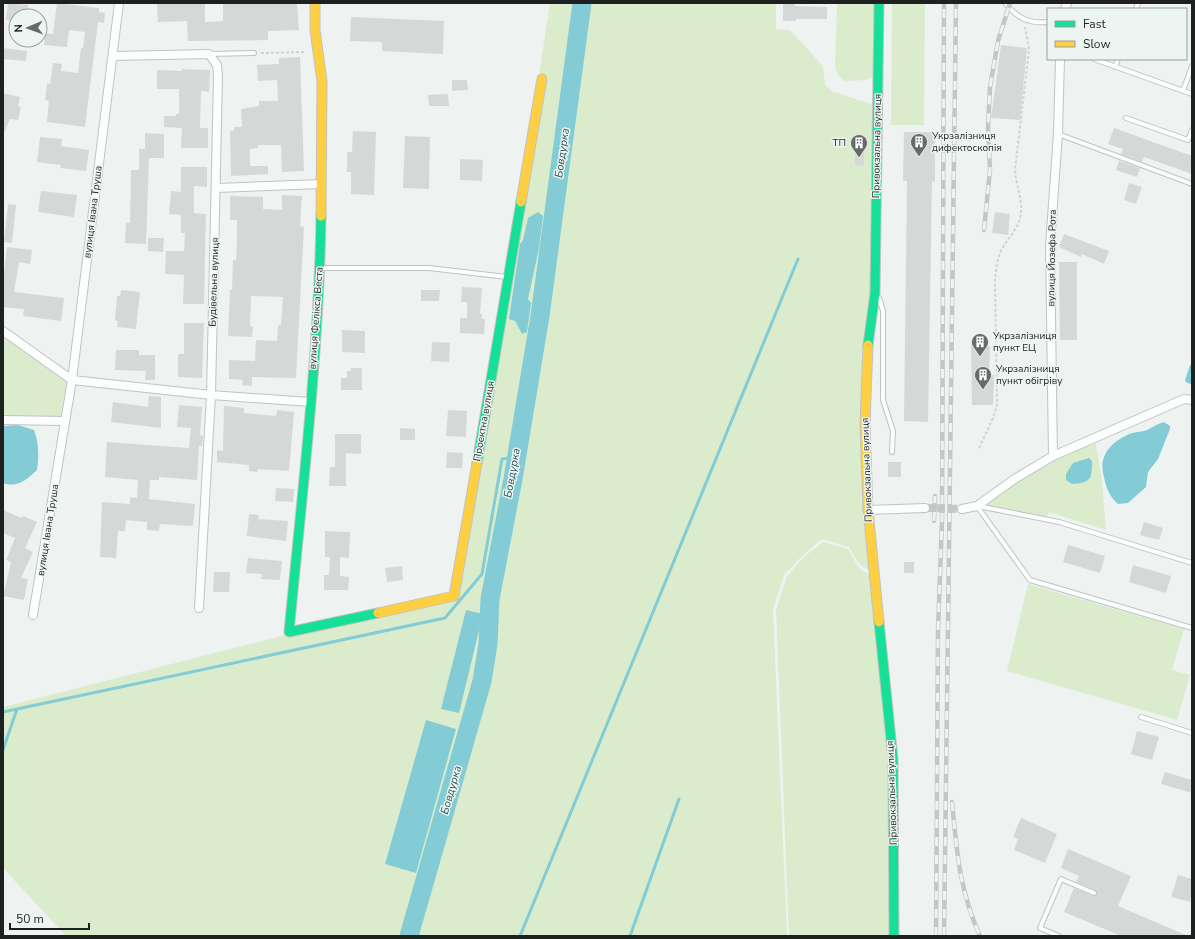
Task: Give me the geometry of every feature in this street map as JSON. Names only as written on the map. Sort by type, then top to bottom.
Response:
[{"type":"street","name":"вулиця Івана Труша","points":[[33,615],[72,380],[114,56],[119,3]]},
{"type":"street","name":"вулиця Фелікса Веста","points":[[289,632],[310,402],[320,268],[322,81],[315,30],[314,3]]},
{"type":"street","name":"Привокзальна вулиця","points":[[879,3],[875,293],[868,346],[866,393],[868,510],[893,759],[894,936]]},
{"type":"street","points":[[114,56],[209,54]]},
{"type":"street","name":"Будівельна вулиця","points":[[199,608],[211,395],[217,188],[218,76],[217,64],[209,54]]},
{"type":"street","name":"вулиця Йозефа Рота","points":[[1053,456],[1050,246],[1058,134],[1060,60]]},
{"type":"street","name":"Проектна вулиця","points":[[289,632],[454,596],[542,79]]},
{"type":"street","points":[[217,188],[321,184]]},
{"type":"street","points":[[4,333],[72,380],[211,395],[310,402]]},
{"type":"street","points":[[962,509],[977,506],[1013,480],[1053,456],[1184,399],[1192,400]]},
{"type":"street","points":[[3,420],[66,421]]},
{"type":"street","points":[[868,510],[925,508]]},
{"type":"lane","points":[[1005,3],[1021,18],[1033,22],[1047,22]]},
{"type":"lane","points":[[209,54],[254,53]]},
{"type":"lane","points":[[1097,60],[1192,94]]},
{"type":"lane","points":[[1115,67],[1118,60]]},
{"type":"lane","points":[[1183,91],[1192,66]]},
{"type":"lane","points":[[1126,118],[1188,140],[1192,130]]},
{"type":"lane","points":[[1058,134],[1192,184]]},
{"type":"lane","points":[[320,268],[429,268],[508,278]]},
{"type":"lane","points":[[875,293],[880,301],[883,311],[883,400],[892,431],[892,452]]},
{"type":"lane","points":[[977,506],[1059,522],[1192,563]]},
{"type":"lane","points":[[977,506],[1030,580],[1192,628]]},
{"type":"lane","points":[[1141,717],[1192,733]]},
{"type":"lane","points":[[1059,936],[1040,928],[1061,879],[1094,893]]},
{"type":"path","points":[[979,448],[993,418],[996,405],[995,280],[997,264],[1003,247],[1016,229],[1022,198],[1016,179],[1016,158],[1029,49],[1028,38],[1021,18]]},
{"type":"path","points":[[254,53],[318,51]]},
{"type":"green space","points":[[550,3],[776,3],[776,29],[790,30],[823,66],[825,85],[834,92],[874,105],[869,570],[860,565],[849,547],[822,539],[803,555],[784,575],[773,609],[787,936],[66,936],[3,868],[3,707],[289,634],[456,597],[548,76],[539,76]]},
{"type":"green space","points":[[837,3],[879,3],[876,75],[867,80],[845,81],[840,78],[835,69]]},
{"type":"green space","points":[[892,3],[925,3],[924,125],[891,125]]},
{"type":"green space","points":[[6,337],[69,382],[63,418],[3,417],[3,342]]},
{"type":"green space","points":[[1095,439],[1102,481],[1106,530],[1049,512],[1046,520],[977,506],[1013,480]]},
{"type":"green space","points":[[823,542],[848,549],[859,568],[870,575],[889,759],[891,936],[789,936],[776,610],[787,576],[805,556]]},
{"type":"green space","points":[[1028,584],[1184,629],[1172,670],[1190,675],[1177,720],[1007,671]]},
{"type":"water","points":[[538,212],[543,216],[539,248],[528,299],[531,303],[527,332],[522,334],[515,321],[509,319],[520,244],[523,240],[528,218]]},
{"type":"water","points":[[1192,364],[1192,385],[1185,380],[1190,365]]},
{"type":"water","points":[[1164,422],[1170,426],[1170,429],[1158,459],[1148,472],[1146,487],[1128,503],[1118,504],[1109,492],[1104,477],[1103,463],[1107,451],[1116,442],[1129,434],[1147,430]]},
{"type":"water","points":[[18,425],[34,430],[38,450],[37,470],[22,482],[17,484],[3,483],[3,426]]},
{"type":"water","points":[[1089,458],[1092,461],[1092,472],[1087,481],[1072,484],[1066,480],[1066,474],[1073,463]]},
{"type":"water","points":[[466,610],[483,614],[459,713],[441,709]]},
{"type":"water","points":[[426,720],[456,729],[416,873],[385,864]]},
{"type":"building","points":[[8,3],[28,5],[28,8],[8,8],[8,20],[6,20]]},
{"type":"building","points":[[57,3],[99,8],[99,12],[105,13],[104,23],[98,22],[85,127],[47,122],[49,101],[45,100],[47,83],[50,84],[53,63],[62,64],[61,71],[78,73],[81,48],[83,48],[85,32],[69,30],[67,47],[48,45],[48,33],[53,34]]},
{"type":"building","points":[[157,3],[205,3],[205,22],[223,21],[223,3],[297,3],[299,30],[268,31],[268,40],[188,41],[187,21],[158,22]]},
{"type":"building","points":[[783,4],[827,7],[827,19],[796,19],[796,21],[783,21]]},
{"type":"building","points":[[351,17],[444,21],[443,54],[382,51],[382,42],[350,41]]},
{"type":"building","points":[[1001,45],[1027,48],[1020,120],[991,118]]},
{"type":"building","points":[[3,48],[27,51],[26,61],[3,59]]},
{"type":"building","points":[[300,57],[304,171],[282,172],[281,145],[258,145],[258,148],[250,149],[250,166],[268,166],[268,174],[231,176],[230,131],[234,131],[234,127],[242,127],[241,109],[259,106],[259,101],[278,101],[277,80],[258,81],[257,65],[279,64],[279,58]]},
{"type":"building","points":[[182,69],[210,70],[209,92],[201,91],[200,128],[208,128],[208,148],[181,148],[182,128],[164,127],[164,116],[176,116],[176,114],[179,114],[179,89],[157,89],[157,70],[182,71]]},
{"type":"building","points":[[452,80],[467,80],[468,90],[452,91]]},
{"type":"building","points":[[3,93],[20,97],[18,106],[21,107],[18,120],[10,119],[3,135]]},
{"type":"building","points":[[448,94],[449,106],[429,106],[428,95]]},
{"type":"building","points":[[1114,128],[1192,156],[1192,174],[1144,157],[1142,162],[1121,154],[1123,149],[1108,144]]},
{"type":"building","points":[[353,131],[376,132],[374,195],[351,194],[351,172],[347,172],[347,152],[352,152]]},
{"type":"building","points":[[904,132],[935,132],[935,182],[932,181],[928,422],[904,421],[907,181],[903,181]]},
{"type":"building","points":[[145,133],[164,134],[164,158],[149,158],[146,244],[125,243],[126,223],[130,223],[131,170],[139,170],[139,149],[145,149]]},
{"type":"building","points":[[405,136],[430,137],[429,189],[403,188]]},
{"type":"building","points":[[40,137],[62,139],[61,146],[89,150],[86,171],[60,168],[61,165],[37,162]]},
{"type":"building","name":"ТП","points":[[855,150],[864,150],[864,166],[855,165]]},
{"type":"building","points":[[460,159],[483,160],[482,181],[460,180]]},
{"type":"building","points":[[1119,161],[1140,168],[1137,177],[1116,170]]},
{"type":"building","points":[[181,167],[207,167],[207,187],[194,186],[194,213],[206,214],[204,304],[183,304],[184,275],[165,274],[166,251],[184,251],[185,233],[181,233],[181,215],[169,214],[171,191],[181,192]]},
{"type":"building","points":[[1129,183],[1142,187],[1136,204],[1124,200]]},
{"type":"building","points":[[41,191],[77,195],[74,217],[38,212]]},
{"type":"building","points":[[282,195],[302,196],[300,226],[304,227],[296,378],[252,377],[252,386],[242,385],[243,380],[229,379],[229,360],[255,361],[256,340],[277,341],[278,325],[281,325],[283,297],[251,296],[250,326],[253,327],[252,337],[228,336],[230,290],[232,290],[233,260],[236,260],[237,241],[237,220],[230,220],[230,196],[263,197],[263,209],[282,210]]},
{"type":"building","points":[[8,204],[16,205],[12,243],[4,242]]},
{"type":"building","points":[[995,212],[1010,214],[1008,235],[992,233]]},
{"type":"building","points":[[1064,234],[1109,251],[1104,264],[1082,254],[1081,257],[1059,247]]},
{"type":"building","points":[[148,238],[164,238],[163,252],[148,251]]},
{"type":"building","points":[[7,247],[32,250],[30,264],[19,262],[14,292],[64,298],[61,321],[23,316],[24,309],[3,307],[3,282]]},
{"type":"building","points":[[1059,262],[1077,262],[1077,340],[1060,340]]},
{"type":"building","points":[[462,287],[482,288],[480,314],[482,314],[482,319],[485,319],[484,334],[460,333],[460,318],[467,318],[467,302],[461,302]]},
{"type":"building","points":[[121,290],[140,292],[136,329],[117,327],[118,321],[115,320],[117,296],[120,296]]},
{"type":"building","points":[[421,290],[440,290],[439,301],[421,301]]},
{"type":"building","points":[[184,323],[204,323],[202,378],[178,377],[178,354],[184,354]]},
{"type":"building","points":[[342,330],[365,331],[365,353],[342,352]]},
{"type":"building","points":[[432,342],[450,343],[449,362],[431,361]]},
{"type":"building","points":[[971,345],[990,346],[989,375],[994,375],[993,405],[972,405]]},
{"type":"building","points":[[116,350],[139,350],[139,355],[155,355],[155,380],[145,380],[146,371],[115,370]]},
{"type":"building","points":[[351,368],[362,368],[362,390],[341,390],[341,378],[347,378],[347,371],[351,371]]},
{"type":"building","points":[[149,396],[161,397],[161,428],[111,422],[113,402],[148,407]]},
{"type":"building","points":[[179,405],[202,407],[200,435],[203,436],[203,439],[202,446],[199,446],[197,480],[159,477],[159,480],[150,480],[149,499],[195,504],[193,526],[160,524],[159,531],[147,530],[147,522],[126,520],[125,531],[118,531],[116,558],[100,557],[102,502],[130,504],[130,497],[137,498],[138,480],[105,477],[107,442],[189,448],[191,428],[177,427]]},
{"type":"building","points":[[224,406],[244,408],[244,413],[276,416],[277,410],[294,412],[289,471],[258,469],[258,472],[249,471],[249,465],[217,462],[217,450],[223,451]]},
{"type":"building","points":[[448,410],[467,411],[466,437],[446,436]]},
{"type":"building","points":[[400,428],[415,429],[415,440],[400,440]]},
{"type":"building","points":[[335,434],[361,434],[361,454],[346,453],[346,486],[329,486],[330,467],[335,467]]},
{"type":"building","points":[[447,452],[463,453],[462,468],[446,468]]},
{"type":"building","points":[[888,462],[901,462],[901,477],[888,477]]},
{"type":"building","points":[[276,488],[294,489],[293,502],[275,501]]},
{"type":"building","points":[[3,510],[22,518],[23,516],[37,522],[25,548],[33,552],[21,578],[28,579],[24,600],[3,596],[11,562],[6,560],[15,538],[3,533]]},
{"type":"building","points":[[249,514],[259,515],[258,519],[288,521],[286,541],[247,536]]},
{"type":"building","points":[[1144,522],[1163,528],[1159,540],[1140,535]]},
{"type":"building","points":[[325,531],[350,532],[349,558],[340,557],[340,576],[349,577],[348,590],[324,590],[324,575],[329,575],[330,557],[325,557]]},
{"type":"building","points":[[1068,545],[1105,556],[1100,573],[1063,562]]},
{"type":"building","points":[[248,558],[282,561],[280,580],[261,579],[262,574],[246,573]]},
{"type":"building","points":[[904,562],[914,562],[914,573],[904,573]]},
{"type":"building","points":[[1133,565],[1171,576],[1166,593],[1129,582]]},
{"type":"building","points":[[402,566],[403,580],[387,582],[385,568]]},
{"type":"building","points":[[214,572],[230,572],[229,592],[213,592]]},
{"type":"building","points":[[1137,731],[1159,737],[1152,760],[1131,754]]},
{"type":"building","points":[[1165,772],[1192,780],[1192,793],[1161,784]]},
{"type":"building","points":[[1021,818],[1057,834],[1045,863],[1014,850],[1018,839],[1013,837]]},
{"type":"building","points":[[1068,849],[1131,876],[1118,906],[1188,936],[1121,936],[1064,912],[1074,888],[1093,896],[1097,893],[1095,890],[1076,882],[1079,876],[1061,868]]},
{"type":"building","points":[[1178,875],[1192,879],[1192,893],[1190,902],[1171,897]]},
{"type":"waterway","name":"Бовдурка","points":[[409,936],[482,681],[488,644],[490,599],[513,479],[540,316],[582,3]]},
{"type":"waterway","points":[[520,936],[798,259]]},
{"type":"waterway","points":[[3,712],[445,618],[482,574],[502,459],[515,457]]},
{"type":"waterway","points":[[3,750],[17,709]]},
{"type":"waterway","points":[[630,936],[679,799]]},
{"type":"tunnel","points":[[925,508],[962,509]]},
{"type":"railway","points":[[936,936],[938,630],[942,521],[944,3]]},
{"type":"railway","points":[[944,936],[956,3]]},
{"type":"railway","points":[[984,230],[990,170],[988,127],[990,87],[998,41],[1010,3]]},
{"type":"railway","points":[[934,521],[935,496]]},
{"type":"railway","points":[[952,802],[963,886],[967,902],[980,936]]},
{"type":"traffic: fast","points":[[868,345],[875,293],[879,3]]},
{"type":"traffic: fast","points":[[477,463],[521,202]]},
{"type":"traffic: fast","points":[[321,216],[317,320],[289,632],[378,613]]},
{"type":"traffic: fast","points":[[879,622],[893,759],[894,936]]},
{"type":"traffic: slow","points":[[315,3],[315,30],[322,81],[321,216]]},
{"type":"traffic: slow","points":[[521,202],[542,79]]},
{"type":"traffic: slow","points":[[868,345],[865,424],[868,510],[879,622]]},
{"type":"traffic: slow","points":[[378,613],[454,596],[477,463]]},
{"type":"place","name":"Укрзалізниця дифектоскопія","points":[[919,157]]},
{"type":"place","name":"ТП","points":[[859,158]]},
{"type":"place","name":"Укрзалізниця пункт ЕЦ","points":[[980,357]]},
{"type":"place","name":"Укрзалізниця пункт обігріву","points":[[983,390]]}]
